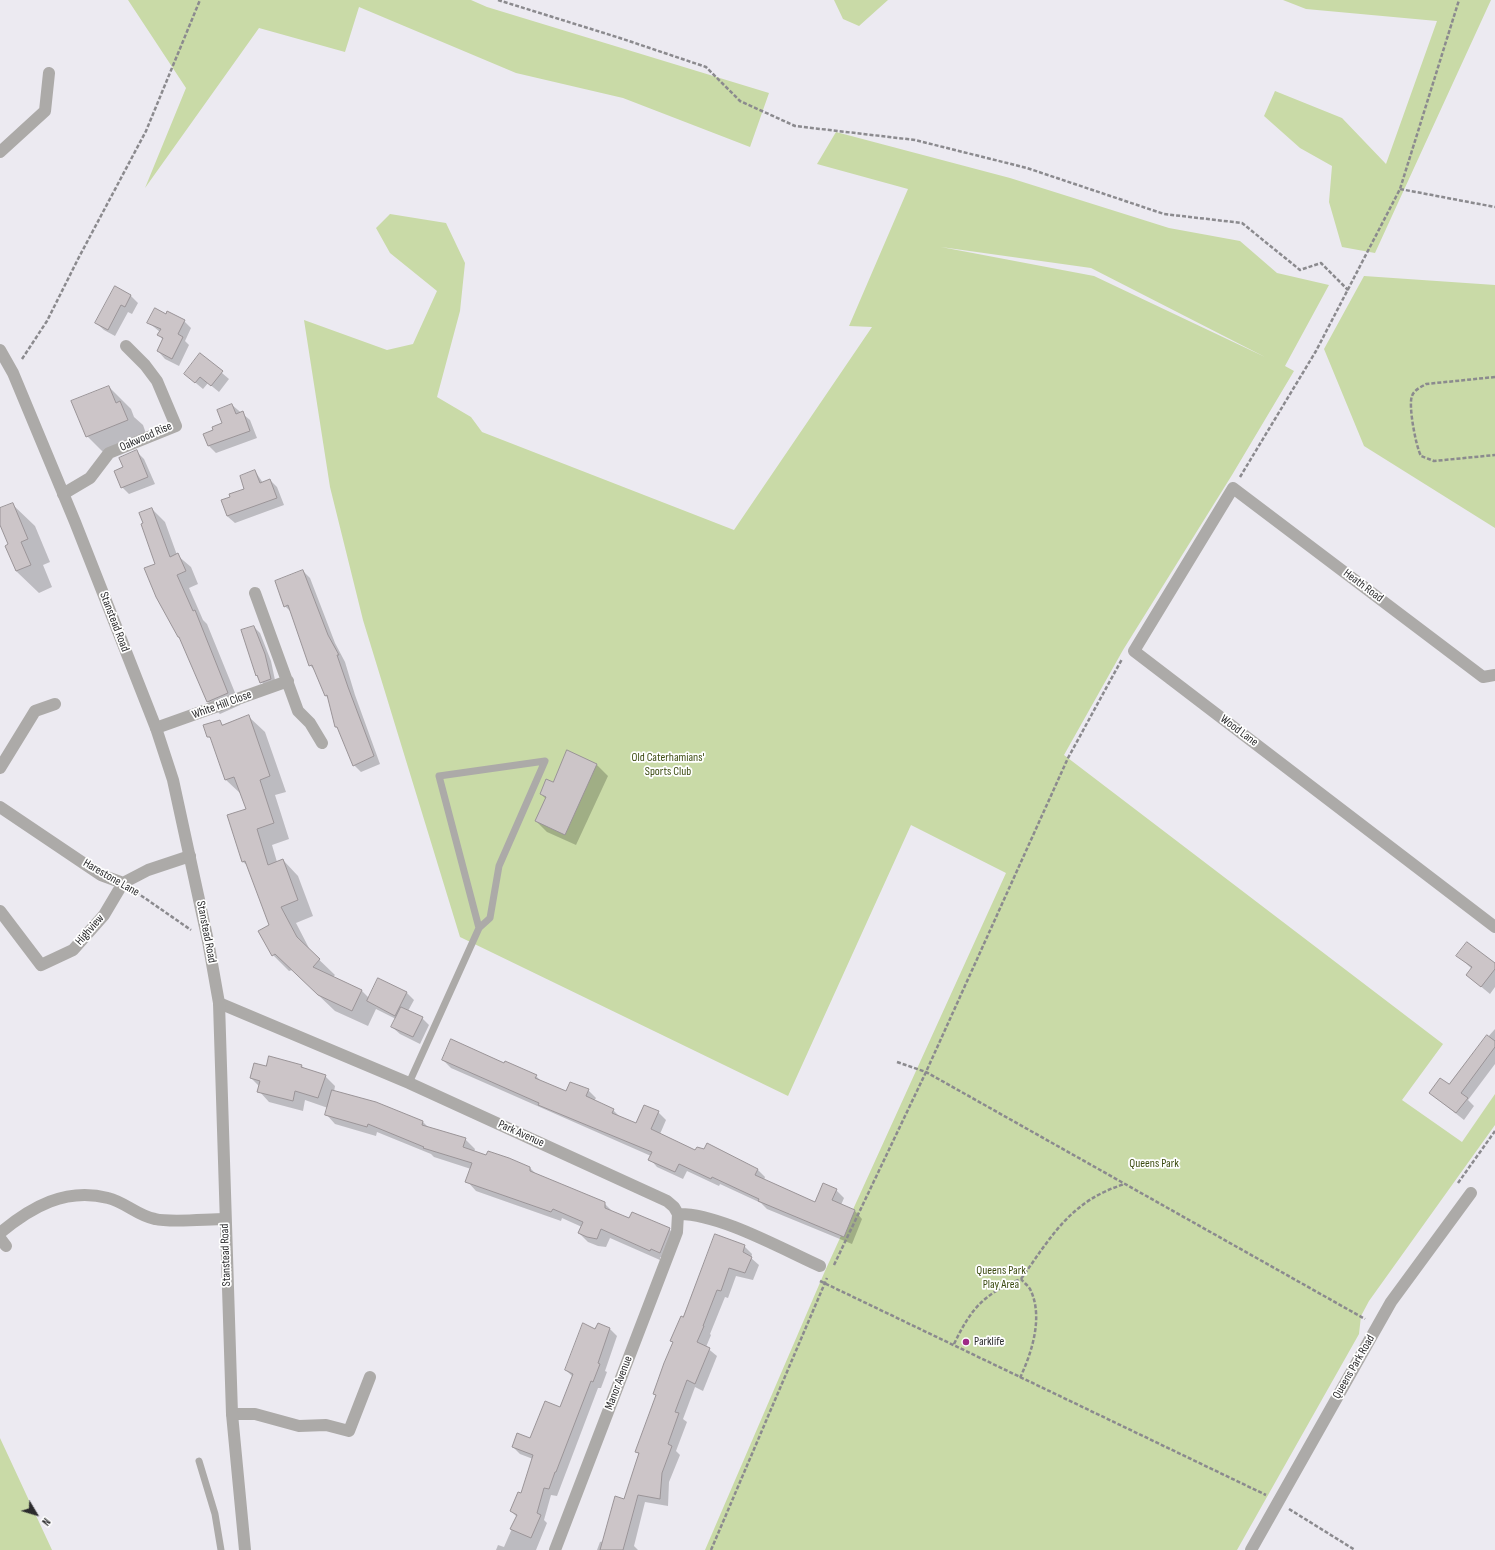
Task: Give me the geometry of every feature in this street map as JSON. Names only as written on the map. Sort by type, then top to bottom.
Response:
[{"type":"street","points":[[0,152],[45,111],[49,73]]},
{"type":"street","name":"Oakwood Rise","points":[[62,494],[90,478],[109,453],[176,426],[157,381],[145,365],[126,346]]},
{"type":"street","name":"Stanstead Road","points":[[0,350],[13,372],[156,728],[173,780],[208,941],[219,1003],[232,1414],[245,1550]]},
{"type":"street","points":[[1134,651],[1233,488]]},
{"type":"street","name":"Heath Road","points":[[1233,488],[1482,677],[1495,675]]},
{"type":"street","points":[[255,593],[298,711],[310,723],[322,743]]},
{"type":"street","name":"Wood Lane","points":[[1134,651],[1495,927]]},
{"type":"street","name":"White Hill Close","points":[[156,728],[288,681]]},
{"type":"street","points":[[0,768],[35,711],[55,704]]},
{"type":"street","name":"Harestone Lane","points":[[0,807],[101,875],[123,883]]},
{"type":"street","points":[[123,883],[148,870],[190,856]]},
{"type":"street","name":"Highview","points":[[0,911],[41,965],[73,950],[104,915],[123,883]]},
{"type":"street","name":"Park Avenue","points":[[219,1003],[409,1083],[667,1200],[678,1214]]},
{"type":"street","name":"Queens Park Road","points":[[1251,1550],[1391,1302],[1472,1193]]},
{"type":"street","points":[[0,1233],[32,1209],[70,1195],[109,1198],[146,1217],[157,1220],[225,1219]]},
{"type":"street","points":[[678,1214],[704,1217],[744,1232],[820,1266]]},
{"type":"street","name":"Manor Avenue","points":[[555,1550],[677,1232],[678,1214]]},
{"type":"street","points":[[232,1414],[255,1414],[299,1426],[326,1425],[348,1431],[370,1377]]},
{"type":"lane","points":[[409,1083],[479,928],[490,918],[499,866],[545,761],[439,776],[479,928]]},
{"type":"lane","points":[[200,1461],[215,1514],[221,1550]]},
{"type":"path","points":[[13,372],[47,322],[78,259],[146,131],[200,0]]},
{"type":"path","points":[[498,0],[620,38],[706,67],[740,101],[795,126],[915,140],[1027,168],[1164,214],[1242,223],[1274,248],[1293,266],[1300,270],[1321,262],[1348,290]]},
{"type":"path","points":[[1233,488],[1316,350],[1400,189],[1459,0]]},
{"type":"path","points":[[1400,189],[1495,207]]},
{"type":"path","points":[[1495,377],[1426,384],[1417,389],[1412,396],[1411,403],[1416,449],[1421,456],[1434,461],[1495,454]]},
{"type":"path","points":[[832,1269],[926,1072],[1068,758],[1125,654],[1134,651]]},
{"type":"path","name":"Harestone Lane","points":[[123,883],[195,933]]},
{"type":"path","points":[[897,1062],[926,1072],[1377,1327]]},
{"type":"path","points":[[954,1344],[967,1317],[988,1296],[1021,1279],[1055,1232],[1082,1203],[1107,1189],[1125,1184]]},
{"type":"path","points":[[820,1266],[814,1278],[954,1344],[1020,1378],[1278,1502],[1355,1550]]},
{"type":"path","points":[[711,1550],[829,1276]]},
{"type":"path","points":[[1020,1378],[1035,1333],[1036,1311],[1031,1289],[1021,1279]]},
{"type":"green space","points":[[128,0],[471,0],[487,7],[769,93],[750,147],[623,98],[516,73],[359,7],[345,52],[259,28],[145,188],[186,88]]},
{"type":"green space","points":[[834,0],[888,0],[859,26],[843,19]]},
{"type":"green space","points":[[1283,0],[1491,0],[1375,253],[1342,247],[1329,202],[1332,166],[1300,148],[1264,116],[1275,91],[1342,118],[1386,164],[1437,21],[1306,9]]},
{"type":"green space","points":[[836,132],[1010,178],[1169,228],[1240,241],[1277,273],[1329,285],[1285,366],[1294,371],[1232,475],[1123,650],[1064,755],[1443,1044],[1402,1100],[1462,1142],[1495,1094],[1495,1125],[1369,1301],[1361,1316],[1359,1334],[1237,1550],[705,1550],[825,1271],[1006,873],[911,825],[788,1096],[460,937],[363,620],[330,487],[304,320],[387,350],[413,344],[437,291],[390,253],[376,228],[390,214],[446,223],[465,263],[460,311],[437,397],[471,417],[482,432],[734,530],[872,327],[849,326],[908,189],[817,164]],"holes":[[[941,247],[1091,268],[1265,357],[1094,276]]]},
{"type":"green space","points":[[1364,276],[1495,285],[1495,528],[1364,446],[1324,349]]},
{"type":"green space","points":[[0,1438],[52,1550],[0,1550]]},
{"type":"building","points":[[115,286],[131,295],[125,307],[121,305],[108,330],[95,323]]},
{"type":"building","points":[[155,308],[166,314],[167,311],[185,320],[178,334],[183,337],[172,359],[157,351],[163,338],[157,335],[161,329],[147,323]]},
{"type":"building","points":[[200,353],[223,371],[211,386],[200,377],[195,383],[184,374]]},
{"type":"building","points":[[109,386],[116,403],[120,401],[128,420],[86,437],[71,401]]},
{"type":"building","points":[[232,404],[236,414],[243,411],[250,431],[208,446],[203,434],[213,430],[212,427],[222,423],[217,410]]},
{"type":"building","points":[[137,450],[148,477],[121,488],[114,471],[123,467],[119,458]]},
{"type":"building","points":[[255,470],[260,483],[270,479],[277,498],[227,516],[221,500],[230,497],[229,494],[244,489],[240,476]]},
{"type":"building","points":[[13,503],[28,539],[21,542],[31,565],[16,571],[5,546],[8,544],[0,525],[0,508]]},
{"type":"building","points":[[152,508],[170,557],[178,553],[186,571],[177,575],[193,611],[195,610],[228,693],[207,702],[179,637],[156,597],[144,568],[155,564],[141,524],[143,523],[139,513]]},
{"type":"building","points":[[303,570],[328,635],[339,655],[337,655],[374,756],[353,766],[337,727],[335,727],[327,695],[325,696],[312,665],[309,666],[288,605],[284,607],[275,581]]},
{"type":"building","points":[[254,626],[265,654],[271,679],[260,683],[257,675],[256,676],[241,630]]},
{"type":"building","points":[[249,715],[270,776],[260,780],[274,823],[257,829],[268,865],[283,859],[298,900],[281,907],[297,937],[320,959],[313,967],[362,990],[352,1011],[318,995],[275,954],[272,956],[258,931],[269,925],[245,861],[242,862],[227,815],[246,809],[234,777],[225,780],[210,737],[207,737],[203,725],[220,720],[222,725]]},
{"type":"building","points":[[567,750],[597,764],[565,835],[535,821],[546,797],[540,794],[546,779],[553,782]]},
{"type":"building","points":[[1467,942],[1495,963],[1495,969],[1481,987],[1466,975],[1472,967],[1456,956]]},
{"type":"building","points":[[378,978],[407,992],[395,1016],[367,1001]]},
{"type":"building","points":[[401,1007],[423,1017],[413,1037],[391,1027]]},
{"type":"building","points":[[1487,1035],[1495,1041],[1495,1047],[1461,1093],[1468,1098],[1456,1113],[1429,1093],[1440,1078],[1449,1084]]},
{"type":"building","points":[[451,1039],[504,1063],[505,1061],[537,1075],[535,1078],[566,1091],[570,1082],[589,1089],[586,1096],[614,1109],[612,1113],[636,1123],[644,1105],[659,1111],[651,1129],[695,1150],[697,1147],[704,1149],[707,1143],[758,1169],[755,1175],[815,1202],[823,1183],[837,1189],[832,1200],[855,1210],[844,1237],[758,1201],[759,1199],[712,1177],[711,1179],[679,1164],[675,1172],[648,1160],[652,1152],[538,1105],[539,1103],[442,1060]]},
{"type":"building","points":[[269,1056],[302,1065],[301,1067],[326,1075],[318,1098],[295,1091],[293,1101],[257,1092],[260,1081],[250,1078],[254,1063],[266,1066]]},
{"type":"building","points":[[332,1090],[376,1102],[423,1121],[422,1125],[466,1138],[463,1147],[486,1155],[488,1151],[509,1158],[530,1167],[530,1171],[605,1202],[605,1208],[629,1218],[632,1212],[670,1228],[660,1253],[651,1249],[650,1251],[601,1229],[597,1239],[587,1237],[578,1233],[583,1222],[553,1209],[551,1212],[465,1182],[472,1163],[423,1148],[424,1147],[368,1124],[367,1127],[325,1115]]},
{"type":"building","points":[[715,1234],[745,1245],[743,1252],[752,1257],[745,1273],[729,1268],[721,1291],[717,1290],[703,1326],[697,1342],[710,1348],[695,1384],[687,1380],[675,1412],[679,1413],[668,1444],[672,1446],[662,1473],[660,1499],[638,1495],[623,1550],[600,1550],[615,1496],[624,1499],[639,1453],[635,1452],[656,1395],[653,1394],[673,1342],[670,1341],[681,1316],[683,1317]]},
{"type":"building","points":[[583,1323],[595,1329],[598,1323],[610,1328],[598,1363],[600,1364],[593,1382],[591,1381],[549,1489],[544,1488],[537,1513],[541,1515],[531,1538],[510,1529],[517,1515],[510,1511],[518,1492],[521,1493],[533,1455],[512,1447],[517,1433],[530,1438],[545,1401],[560,1407],[573,1374],[565,1370]]},
{"type":"place","name":"Parklife","points":[[966,1342]]},
{"type":"park label","name":"Old Caterhamians' Sports Club","points":[[668,765]]},
{"type":"park label","name":"Queens Park","points":[[1154,1164]]},
{"type":"park label","name":"Queens Park Play Area","points":[[1001,1278]]}]
